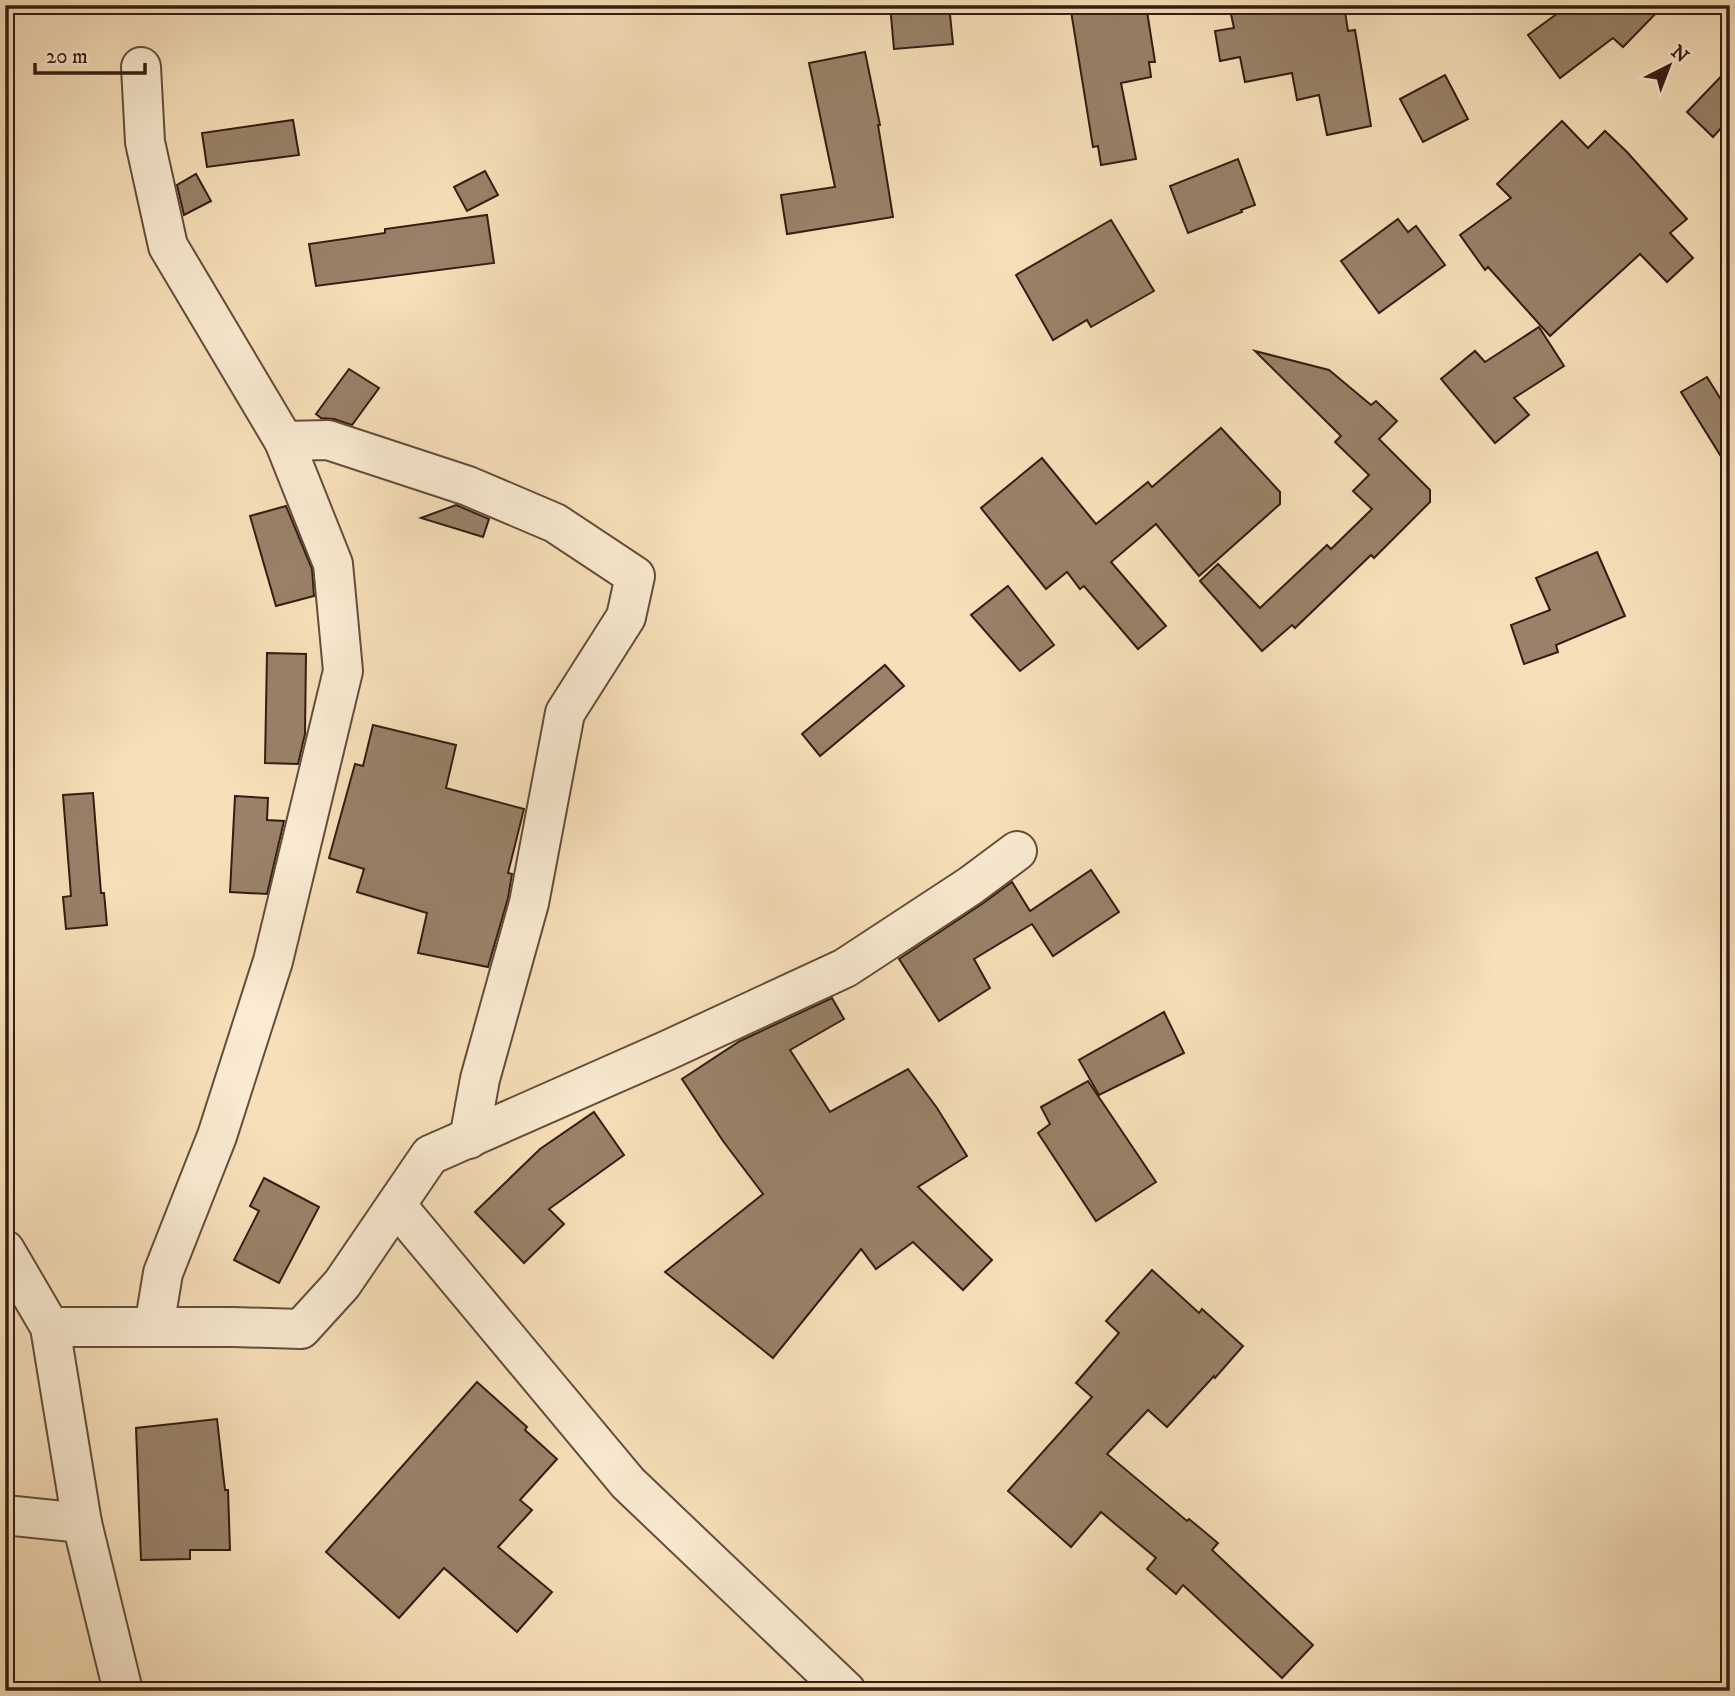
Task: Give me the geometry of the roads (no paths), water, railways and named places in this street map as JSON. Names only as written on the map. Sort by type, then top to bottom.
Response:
[{"type":"street","points":[[141,66],[145,142],[168,246],[284,441],[333,564],[343,671],[273,961],[216,1136],[163,1273],[154,1326]]},
{"type":"street","points":[[284,441],[328,440],[468,486],[555,523],[635,576],[626,617],[565,713],[529,903],[480,1079],[469,1139]]},
{"type":"street","points":[[50,1326],[301,1329],[342,1284],[430,1155],[845,968],[970,886],[1017,851]]},
{"type":"street","points":[[396,1205],[628,1483],[846,1691]]},
{"type":"street","points":[[5,1250],[50,1326],[82,1522],[123,1691]]},
{"type":"street","points":[[5,1515],[82,1522]]}]
